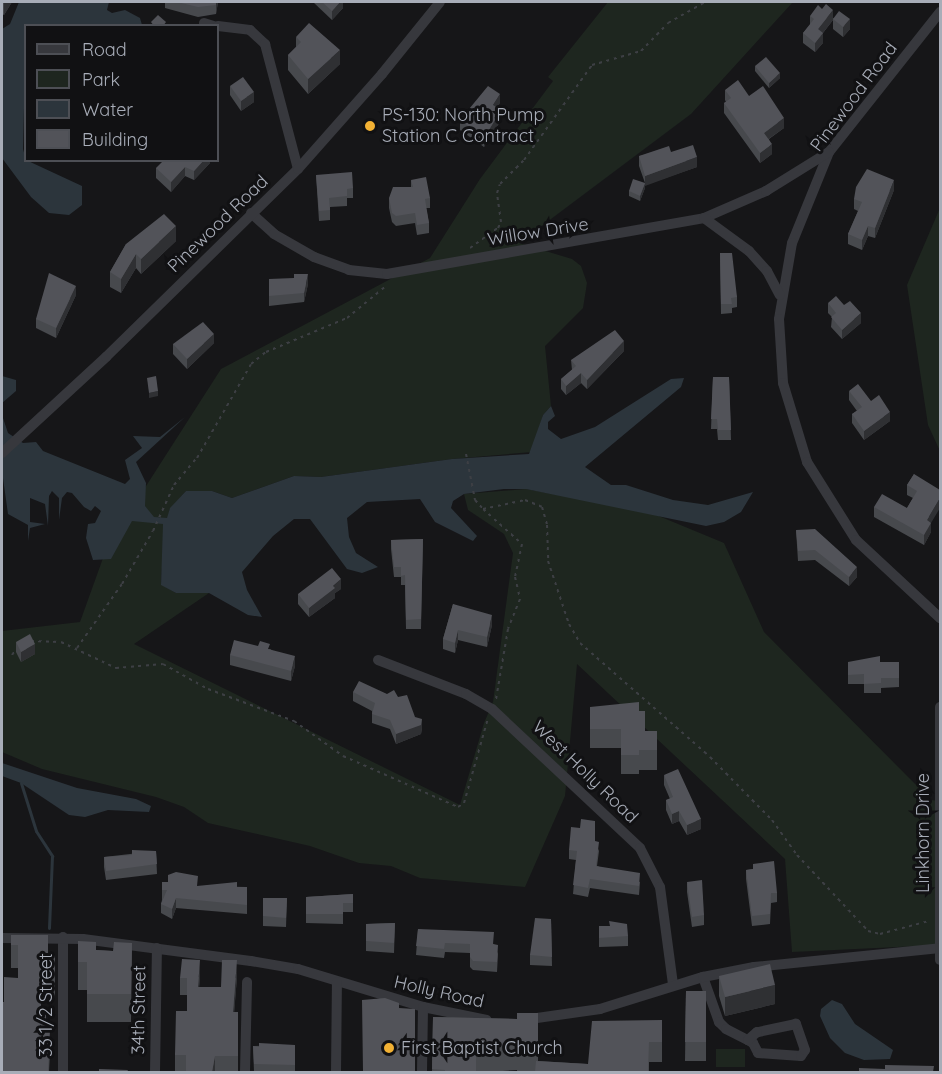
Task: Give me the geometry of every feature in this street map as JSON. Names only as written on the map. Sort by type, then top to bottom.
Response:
[{"type":"street","name":"Pinewood Road","points":[[2,453],[298,169],[382,74],[440,2]]},
{"type":"street","name":"Pinewood Road","points":[[940,12],[829,152],[798,224],[780,295],[783,383],[807,462],[856,540],[940,618]]},
{"type":"street","points":[[219,26],[250,30],[265,44],[298,169]]},
{"type":"street","name":"Willow Drive","points":[[251,213],[274,234],[314,257],[349,270],[387,274],[704,218],[766,191],[829,152]]},
{"type":"street","points":[[704,218],[749,251],[767,271],[780,295]]},
{"type":"street","name":"West Holly Road","points":[[378,660],[466,694],[492,709],[610,819],[649,861],[660,887],[672,986]]},
{"type":"street","name":"Linkhorn Drive","points":[[940,707],[940,960]]},
{"type":"street","name":"Holly Road","points":[[2,938],[63,937],[286,967],[423,1007],[502,1021],[578,1014],[704,976],[795,961],[940,948]]},
{"type":"street","name":"33 1/2 Street","points":[[63,937],[63,1072]]},
{"type":"street","name":"34th Street","points":[[155,1072],[157,948]]},
{"type":"street","points":[[704,976],[719,1022],[748,1040],[760,1055],[801,1056],[805,1050],[796,1024],[757,1032],[748,1040]]},
{"type":"street","points":[[245,1072],[247,982]]},
{"type":"street","points":[[336,1072],[337,982]]},
{"type":"street","points":[[422,1072],[423,1007]]},
{"type":"path","points":[[455,262],[498,228],[501,222],[497,194],[500,184],[524,160],[592,65],[641,51],[668,23],[705,2]]},
{"type":"path","points":[[77,648],[153,531],[174,485],[197,458],[250,364],[266,352],[347,318],[385,286],[396,283]]},
{"type":"path","points":[[26,643],[49,639],[77,648],[95,661],[116,668],[163,664],[208,689],[294,721],[343,756],[458,807],[464,803],[504,669],[508,629],[520,599],[515,577],[522,544],[475,500],[466,454]]},
{"type":"path","points":[[483,509],[525,500],[542,507],[548,525],[548,561],[575,636],[710,757],[772,820],[797,855],[868,931],[886,933],[939,919]]},
{"type":"path","points":[[12,655],[20,644]]},
{"type":"green space","points":[[608,2],[793,2],[691,114],[519,243],[572,259],[581,266],[587,283],[583,308],[545,346],[551,406],[543,415],[532,452],[452,459],[321,477],[294,476],[232,498],[212,491],[186,491],[170,509],[164,533],[161,584],[176,593],[209,593],[134,644],[460,805],[484,723],[493,702],[513,553],[504,534],[468,510],[464,494],[526,489],[649,512],[724,543],[764,632],[931,800],[940,801],[940,945],[792,952],[785,859],[577,664],[565,796],[525,887],[420,878],[391,866],[359,863],[310,846],[208,823],[184,807],[156,797],[42,769],[2,752],[2,631],[80,622],[107,547],[221,369],[430,258],[480,179],[553,81],[548,77]]},
{"type":"green space","points":[[940,208],[940,451],[928,425],[907,285]]},
{"type":"green space","points":[[716,1049],[745,1049],[745,1067],[716,1067]]},
{"type":"water","points":[[19,2],[109,2],[107,10],[112,13],[125,10],[140,18],[142,24],[24,24],[24,162],[30,162],[82,186],[82,205],[69,215],[49,213],[31,197],[2,158],[2,29],[10,24]]},
{"type":"water","points":[[2,376],[16,380],[16,391],[2,403]]},
{"type":"water","points":[[684,378],[681,387],[585,467],[611,485],[626,485],[673,500],[708,505],[753,492],[741,512],[724,522],[706,526],[526,489],[504,489],[464,494],[453,501],[451,508],[477,536],[473,541],[435,522],[420,499],[367,502],[347,518],[349,537],[356,553],[378,567],[362,573],[347,569],[310,519],[294,519],[273,536],[242,572],[247,590],[262,617],[248,615],[209,593],[176,593],[161,585],[163,524],[132,521],[111,559],[93,560],[86,538],[88,524],[95,523],[101,511],[95,506],[91,511],[84,507],[72,493],[67,492],[62,498],[59,520],[59,498],[52,491],[49,496],[48,526],[45,504],[30,498],[30,522],[45,524],[30,528],[28,541],[28,525],[8,514],[2,471],[2,415],[8,433],[23,443],[36,442],[43,451],[125,484],[130,479],[125,460],[142,448],[133,436],[160,437],[185,417],[136,462],[146,483],[145,506],[154,517],[167,518],[170,508],[186,491],[212,491],[232,498],[294,476],[321,477],[452,459],[529,454],[543,415],[551,406],[555,416],[548,422],[548,429],[561,439],[595,427],[671,379]]},
{"type":"water","points":[[2,763],[77,788],[136,799],[151,806],[149,812],[108,810],[85,817],[69,815],[21,783],[2,776]]},
{"type":"water","points":[[832,1000],[842,1004],[855,1024],[893,1050],[890,1059],[864,1060],[845,1053],[830,1038],[820,1016],[821,1009]]},
{"type":"building","points":[[177,2],[216,2],[216,5],[198,7]]},
{"type":"building","points":[[322,2],[340,2],[332,11]]},
{"type":"building","points":[[826,4],[833,10],[818,29],[823,33],[815,43],[803,33],[814,19],[810,16],[818,5],[822,9]]},
{"type":"building","points":[[839,11],[850,19],[843,27],[833,19]]},
{"type":"building","points":[[158,15],[166,22],[152,24],[151,22]]},
{"type":"building","points":[[309,23],[340,50],[308,79],[288,55],[301,42],[296,37]]},
{"type":"building","points":[[766,57],[780,73],[769,83],[755,66]]},
{"type":"building","points":[[243,77],[254,92],[241,101],[230,86]]},
{"type":"building","points":[[738,80],[749,96],[763,86],[784,118],[764,133],[772,144],[760,153],[724,103],[731,98],[725,90]]},
{"type":"building","points":[[488,86],[500,94],[493,105],[501,110],[484,138],[460,120]]},
{"type":"building","points":[[693,145],[697,157],[645,176],[639,156],[669,146],[671,152]]},
{"type":"building","points":[[162,162],[202,162],[194,171],[185,167],[171,182],[156,168]]},
{"type":"building","points":[[867,169],[894,180],[875,228],[868,226],[862,240],[848,234],[862,202],[854,199],[856,187]]},
{"type":"building","points":[[352,172],[353,188],[347,189],[347,196],[329,198],[330,210],[319,211],[316,175]]},
{"type":"building","points":[[426,177],[430,198],[425,199],[429,223],[417,225],[415,213],[396,216],[392,213],[389,198],[393,187],[413,187],[411,180]]},
{"type":"building","points":[[633,179],[645,183],[640,196],[629,191]]},
{"type":"building","points":[[164,214],[176,226],[141,259],[136,254],[121,279],[110,272],[126,244]]},
{"type":"building","points":[[720,253],[732,253],[737,297],[731,298],[732,304],[721,304]]},
{"type":"building","points":[[49,273],[76,286],[56,328],[36,319]]},
{"type":"building","points":[[294,274],[308,274],[304,293],[269,296],[269,279],[294,278]]},
{"type":"building","points":[[836,296],[844,305],[850,301],[861,313],[842,330],[831,317],[836,313],[828,303]]},
{"type":"building","points":[[203,322],[214,334],[187,359],[173,344]]},
{"type":"building","points":[[615,330],[624,341],[587,380],[581,373],[566,386],[561,379],[576,366],[571,360]]},
{"type":"building","points":[[156,376],[158,391],[149,393],[147,378]]},
{"type":"building","points":[[713,377],[729,377],[731,430],[718,430],[717,419],[711,419]]},
{"type":"building","points":[[858,384],[871,401],[879,395],[890,412],[864,431],[852,414],[862,407],[849,391]]},
{"type":"building","points":[[914,474],[940,490],[940,498],[927,520],[931,523],[924,535],[874,507],[882,494],[907,508],[917,491],[907,485]]},
{"type":"building","points":[[815,529],[857,567],[849,577],[815,550],[798,551],[796,530]]},
{"type":"building","points":[[423,539],[421,619],[406,620],[405,575],[401,576],[401,567],[394,567],[391,540]]},
{"type":"building","points":[[332,568],[341,579],[333,586],[335,588],[309,608],[298,594]]},
{"type":"building","points":[[453,604],[492,615],[487,637],[458,630],[455,643],[443,639]]},
{"type":"building","points":[[30,634],[35,644],[21,652],[16,642]]},
{"type":"building","points":[[234,640],[258,646],[260,641],[270,644],[268,649],[295,656],[291,671],[230,655]]},
{"type":"building","points":[[880,656],[880,662],[899,662],[899,678],[881,678],[881,683],[864,684],[864,674],[848,675],[848,662]]},
{"type":"building","points":[[359,681],[387,694],[394,690],[398,697],[407,695],[415,717],[422,719],[421,725],[396,734],[390,720],[372,714],[375,703],[353,692]]},
{"type":"building","points":[[639,702],[639,711],[645,711],[645,731],[657,731],[657,750],[639,750],[639,755],[621,755],[621,729],[590,729],[590,707]]},
{"type":"building","points":[[678,769],[701,819],[687,825],[679,811],[672,814],[666,800],[673,797],[664,775]]},
{"type":"building","points":[[581,819],[595,821],[595,841],[599,842],[596,866],[640,873],[639,886],[590,879],[588,888],[573,885],[577,851],[569,850],[571,827],[580,828]]},
{"type":"building","points":[[132,850],[156,851],[157,864],[106,871],[104,857],[132,855]]},
{"type":"building","points":[[774,861],[777,893],[771,893],[770,914],[752,916],[746,870],[753,869],[753,864]]},
{"type":"building","points":[[176,872],[198,876],[197,886],[237,882],[237,887],[247,887],[247,905],[176,898],[172,909],[161,904],[167,890],[162,890],[162,882],[168,882],[168,875]]},
{"type":"building","points":[[702,880],[704,915],[692,917],[687,882]]},
{"type":"building","points":[[353,894],[353,903],[343,903],[343,914],[306,914],[306,897]]},
{"type":"building","points":[[263,898],[287,898],[286,918],[263,916]]},
{"type":"building","points":[[535,918],[551,919],[552,957],[530,955]]},
{"type":"building","points":[[609,921],[627,924],[628,936],[599,938],[599,926],[610,926]]},
{"type":"building","points":[[395,923],[394,943],[366,941],[366,924]]},
{"type":"building","points":[[418,929],[494,932],[493,944],[498,945],[497,962],[473,961],[470,957],[470,944],[445,943],[444,949],[416,946]]},
{"type":"building","points":[[11,935],[48,935],[48,955],[55,955],[55,975],[41,975],[41,1007],[46,1007],[46,1030],[50,1030],[48,1072],[2,1071],[4,977],[18,978],[18,945],[11,945]]},
{"type":"building","points":[[78,941],[96,942],[96,950],[113,951],[114,942],[132,943],[131,994],[87,994],[87,962],[78,962]]},
{"type":"building","points":[[182,959],[200,960],[198,987],[221,987],[222,960],[237,960],[233,1012],[238,1012],[238,1056],[215,1056],[212,1072],[186,1072],[186,1055],[175,1055],[176,1011],[187,1011],[187,978],[180,978]]},
{"type":"building","points":[[770,964],[775,985],[725,997],[719,976]]},
{"type":"building","points":[[686,991],[706,991],[706,1042],[685,1042]]},
{"type":"building","name":"First Baptist Church","points":[[385,998],[399,1003],[399,1008],[415,1009],[415,1072],[363,1072],[362,1000]]},
{"type":"building","points":[[517,1013],[538,1013],[538,1051],[517,1051],[517,1044],[476,1048],[476,1072],[445,1072],[445,1070],[432,1069],[433,1017],[517,1019]]},
{"type":"building","points":[[662,1020],[662,1042],[649,1042],[648,1072],[535,1072],[536,1061],[588,1064],[592,1021]]},
{"type":"building","points":[[259,1043],[295,1045],[295,1065],[254,1064],[253,1046],[259,1047]]},
{"type":"building","points":[[885,1065],[934,1066],[933,1072],[859,1072],[859,1068],[885,1069]]},
{"type":"building","points":[[99,1069],[128,1070],[127,1072],[99,1072]]},
{"type":"waterway","points":[[21,783],[36,831],[52,856],[49,928]]},
{"type":"place","name":"PS-130: North Pump Station C Contract","points":[[370,126]]},
{"type":"place","name":"First Baptist Church","points":[[389,1048]]}]
